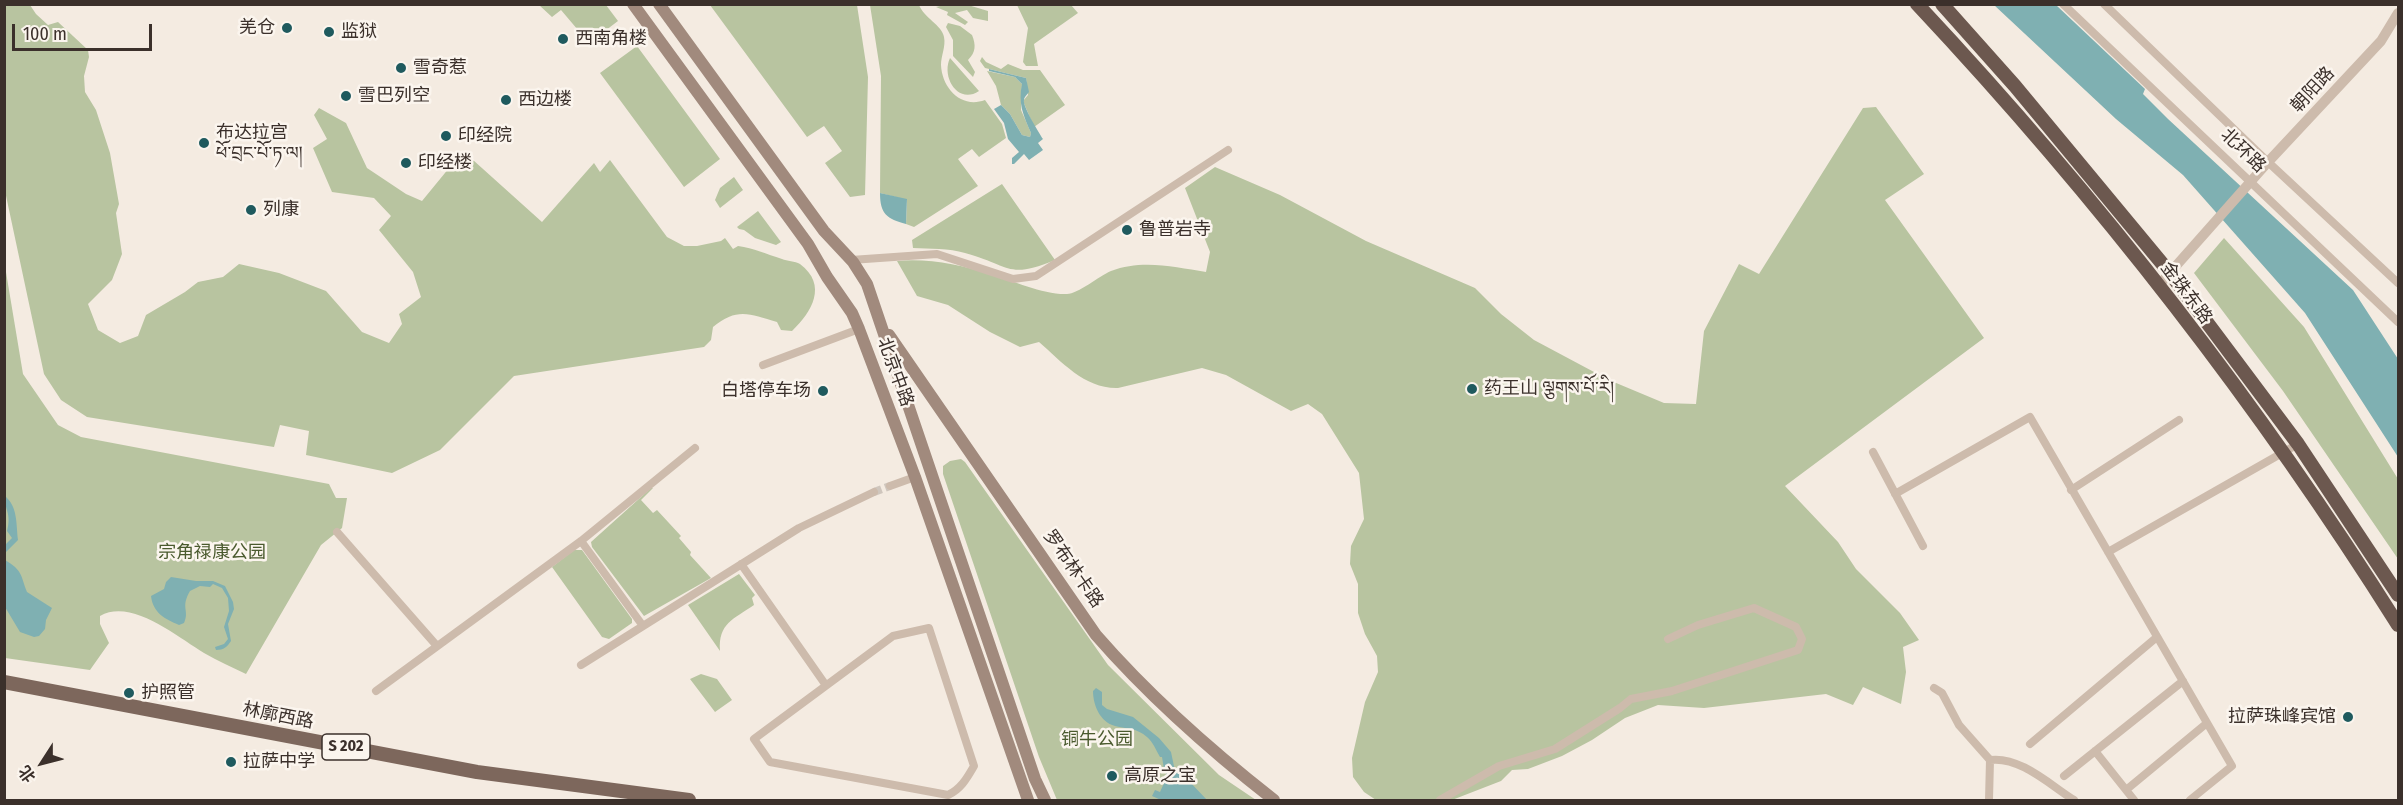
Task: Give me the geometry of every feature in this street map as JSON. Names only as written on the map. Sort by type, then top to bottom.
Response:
[{"type":"highway","name":"金珠东路","points":[[1917,4],[1990,83],[2159,285],[2282,454],[2398,625]]},
{"type":"highway","name":"金珠东路","points":[[1942,4],[2015,86],[2170,273],[2298,444],[2398,595]]},
{"type":"main road","name":"北京中路","points":[[633,4],[808,244],[826,277],[852,313],[915,477],[1028,801]]},
{"type":"main road","name":"北京中路","points":[[659,4],[824,231],[851,260],[867,285],[1035,779],[1045,801]]},
{"type":"main road","name":"罗布林卡路","points":[[881,323],[1096,635],[1132,675],[1178,720],[1226,763],[1274,801]]},
{"type":"main road","name":"林廓西路","points":[[4,682],[477,772],[689,801]]},
{"type":"street","name":"北环路","points":[[2063,4],[2249,184],[2398,322]]},
{"type":"street","points":[[2104,4],[2398,283]]},
{"type":"street","points":[[2389,4],[2398,14]]},
{"type":"street","name":"朝阳路","points":[[2159,285],[2268,162],[2381,41],[2398,14]]},
{"type":"street","points":[[851,260],[937,254],[1013,279],[1036,276],[1228,150]]},
{"type":"street","points":[[764,365],[859,329]]},
{"type":"street","points":[[1896,494],[2030,417],[2232,766],[2190,801]]},
{"type":"street","points":[[2072,490],[2179,420]]},
{"type":"street","points":[[2108,552],[2298,444]]},
{"type":"street","points":[[376,691],[581,541],[695,448]]},
{"type":"street","points":[[1873,452],[1923,546]]},
{"type":"street","points":[[890,486],[915,477]]},
{"type":"street","points":[[581,665],[799,528],[874,492]]},
{"type":"street","points":[[337,532],[437,646]]},
{"type":"street","points":[[581,541],[643,626]]},
{"type":"street","points":[[741,564],[825,684]]},
{"type":"street","points":[[1440,801],[1499,766],[1555,749],[1620,708],[1630,699],[1672,691],[1798,650],[1802,639],[1796,627],[1754,608],[1698,625],[1668,639]]},
{"type":"street","points":[[929,628],[974,766],[966,781],[948,795],[770,762],[754,739],[825,684],[892,636],[929,628]]},
{"type":"street","points":[[2030,744],[2157,637]]},
{"type":"street","points":[[2064,776],[2183,681]]},
{"type":"street","points":[[1934,688],[1942,693],[1959,725],[1990,760],[1989,801]]},
{"type":"street","points":[[2126,790],[2207,723]]},
{"type":"street","points":[[2095,752],[2134,801]]},
{"type":"street","points":[[1990,760],[2000,758],[2019,765],[2074,801]]},
{"type":"green space","points":[[4,5],[30,5],[48,25],[58,22],[88,50],[89,57],[84,76],[85,92],[96,110],[110,153],[119,204],[116,213],[122,254],[112,280],[88,304],[98,330],[120,343],[138,336],[146,315],[198,282],[223,277],[239,264],[279,273],[326,291],[362,332],[389,343],[402,324],[399,314],[421,297],[413,272],[379,230],[391,216],[374,198],[332,192],[313,148],[327,139],[314,115],[319,108],[346,123],[367,168],[406,194],[422,201],[463,151],[542,222],[594,163],[600,172],[610,160],[667,237],[684,246],[697,246],[725,238],[733,249],[738,246],[744,247],[798,263],[809,272],[813,281],[815,289],[811,307],[792,331],[781,330],[777,322],[767,319],[744,314],[737,315],[713,327],[711,340],[704,347],[514,376],[440,450],[392,473],[306,455],[309,431],[280,425],[274,447],[87,417],[61,400],[44,374],[5,191]]},
{"type":"green space","points":[[539,5],[606,5],[618,21],[589,43],[561,10],[552,17]]},
{"type":"green space","points":[[710,5],[857,5],[868,77],[865,195],[850,197],[825,163],[842,151],[824,126],[807,137]]},
{"type":"green space","points":[[870,5],[919,5],[943,33],[941,65],[949,89],[954,95],[968,102],[985,100],[1002,124],[1006,138],[979,157],[972,149],[958,159],[978,186],[914,227],[906,224],[907,200],[880,193],[881,76]]},
{"type":"green space","points":[[968,5],[988,11],[988,21],[973,18],[967,10],[955,13],[968,22],[965,25],[947,15],[948,12],[936,7]]},
{"type":"green space","points":[[1017,5],[1071,5],[1078,13],[1034,44],[1038,66],[1026,66],[1023,62],[1028,28]]},
{"type":"green space","points":[[948,23],[960,26],[972,35],[974,48],[968,60],[975,72],[973,77],[953,56],[953,40],[946,27]]},
{"type":"green space","points":[[637,46],[720,159],[684,187],[600,73]]},
{"type":"green space","points":[[982,57],[986,62],[1001,69],[1008,64],[1023,70],[1040,70],[1065,105],[1034,127],[1023,101],[1028,95],[1026,78],[985,68],[980,61]]},
{"type":"green space","points":[[950,58],[979,91],[964,94],[953,87],[948,73]]},
{"type":"green space","points":[[987,71],[1015,77],[1022,84],[1021,110],[1031,133],[1030,137],[1022,135],[1010,114],[1001,105],[996,86]]},
{"type":"green space","points":[[1876,107],[1924,174],[1885,200],[1984,338],[1785,486],[1838,542],[1856,569],[1900,613],[1919,640],[1903,647],[1906,672],[1901,704],[1863,687],[1853,705],[1826,694],[1704,708],[1658,705],[1625,718],[1562,756],[1528,769],[1512,770],[1501,781],[1452,800],[1376,800],[1364,792],[1353,777],[1352,758],[1365,702],[1378,672],[1377,656],[1365,634],[1358,613],[1358,584],[1350,564],[1351,546],[1364,519],[1359,473],[1322,414],[1308,404],[1291,411],[1226,375],[1202,368],[1118,388],[1095,384],[1065,366],[1039,342],[1020,347],[990,332],[948,305],[917,296],[897,261],[921,260],[956,265],[1058,294],[1072,293],[1111,271],[1135,265],[1158,265],[1206,272],[1210,252],[1185,188],[1215,167],[1280,195],[1366,241],[1475,288],[1501,314],[1534,340],[1609,380],[1664,403],[1696,404],[1704,331],[1739,264],[1759,274],[1863,108]]},
{"type":"green space","points":[[734,177],[743,190],[720,208],[715,200],[720,188]]},
{"type":"green space","points":[[1002,184],[1055,260],[1017,270],[959,251],[913,248],[912,240]]},
{"type":"green space","points":[[758,211],[781,242],[776,245],[755,238],[737,227]]},
{"type":"green space","points":[[2224,238],[2304,327],[2398,479],[2398,559],[2283,391],[2194,273]]},
{"type":"green space","name":"宗角禄康公园","points":[[4,260],[23,374],[58,425],[81,437],[329,484],[336,498],[347,498],[342,528],[321,545],[246,674],[204,653],[154,622],[126,612],[113,612],[100,616],[100,624],[109,643],[90,670],[5,658]]},
{"type":"green space","name":"铜牛公园","points":[[961,459],[1108,665],[1219,775],[1256,800],[1057,800],[1039,757],[943,474],[943,466],[950,461]]},
{"type":"green space","points":[[653,488],[641,500],[653,513],[657,510],[681,536],[679,538],[691,552],[690,555],[711,578],[644,616],[592,547],[591,542]]},
{"type":"green space","points":[[574,550],[582,550],[632,619],[632,623],[609,639],[602,637],[552,567]]},
{"type":"green space","points":[[739,574],[755,595],[752,598],[754,605],[734,618],[725,628],[720,642],[720,651],[688,605]]},
{"type":"green space","points":[[701,674],[717,679],[732,700],[715,712],[690,679]]},
{"type":"water","points":[[1994,5],[2056,5],[2145,89],[2143,94],[2168,119],[2353,290],[2398,359],[2398,457],[2305,313],[2183,175],[2116,119]]},
{"type":"water","points":[[989,69],[1026,78],[1029,92],[1024,98],[1024,103],[1043,139],[1038,143],[1043,150],[1029,160],[1024,154],[1012,164],[1012,158],[1019,152],[1008,139],[1004,123],[994,109],[1001,105],[1010,114],[1022,135],[1030,137],[1031,133],[1021,103],[1022,84],[1015,77],[989,71]]},
{"type":"water","points":[[880,193],[907,199],[906,224],[889,218],[883,211]]},
{"type":"water","points":[[5,496],[14,511],[18,540],[5,553],[5,545],[12,538],[7,531],[9,520]]},
{"type":"water","points":[[5,560],[18,570],[27,592],[52,608],[46,620],[45,629],[39,636],[34,637],[20,632],[5,607]]},
{"type":"water","points":[[171,577],[213,581],[225,586],[234,609],[228,624],[231,641],[225,648],[216,650],[215,647],[224,644],[228,639],[224,627],[229,611],[228,598],[222,588],[213,584],[210,587],[200,586],[190,591],[185,605],[186,619],[179,625],[157,611],[151,596],[164,589]]},
{"type":"water","points":[[1096,688],[1102,692],[1102,705],[1107,709],[1133,717],[1159,738],[1171,752],[1175,771],[1188,780],[1207,800],[1161,800],[1152,796],[1155,790],[1160,792],[1165,781],[1167,770],[1164,769],[1162,757],[1143,734],[1110,724],[1101,717],[1094,702],[1093,691]]},
{"type":"tunnel","points":[[874,492],[890,486]]},
{"type":"place","name":"羌仓","points":[[287,28]]},
{"type":"place","name":"监狱","points":[[329,32]]},
{"type":"place","name":"西南角楼","points":[[563,39]]},
{"type":"place","name":"雪奇惹","points":[[401,68]]},
{"type":"place","name":"雪巴列空","points":[[346,96]]},
{"type":"place","name":"西边楼","points":[[506,100]]},
{"type":"place","name":"印经院","points":[[446,136]]},
{"type":"place","name":"布达拉宫 ཕོ་བྲང་པོ་ཏ་ལ།","points":[[204,143]]},
{"type":"place","name":"印经楼","points":[[406,163]]},
{"type":"place","name":"列康","points":[[251,210]]},
{"type":"place","name":"鲁普岩寺","points":[[1127,230]]},
{"type":"place","name":"药王山 ལྕགས་པོ་རི།","points":[[1472,389]]},
{"type":"place","name":"白塔停车场","points":[[823,391]]},
{"type":"place","name":"护照管","points":[[129,693]]},
{"type":"place","name":"拉萨珠峰宾馆","points":[[2348,717]]},
{"type":"place","name":"拉萨中学","points":[[231,762]]},
{"type":"place","name":"高原之宝","points":[[1112,776]]}]
